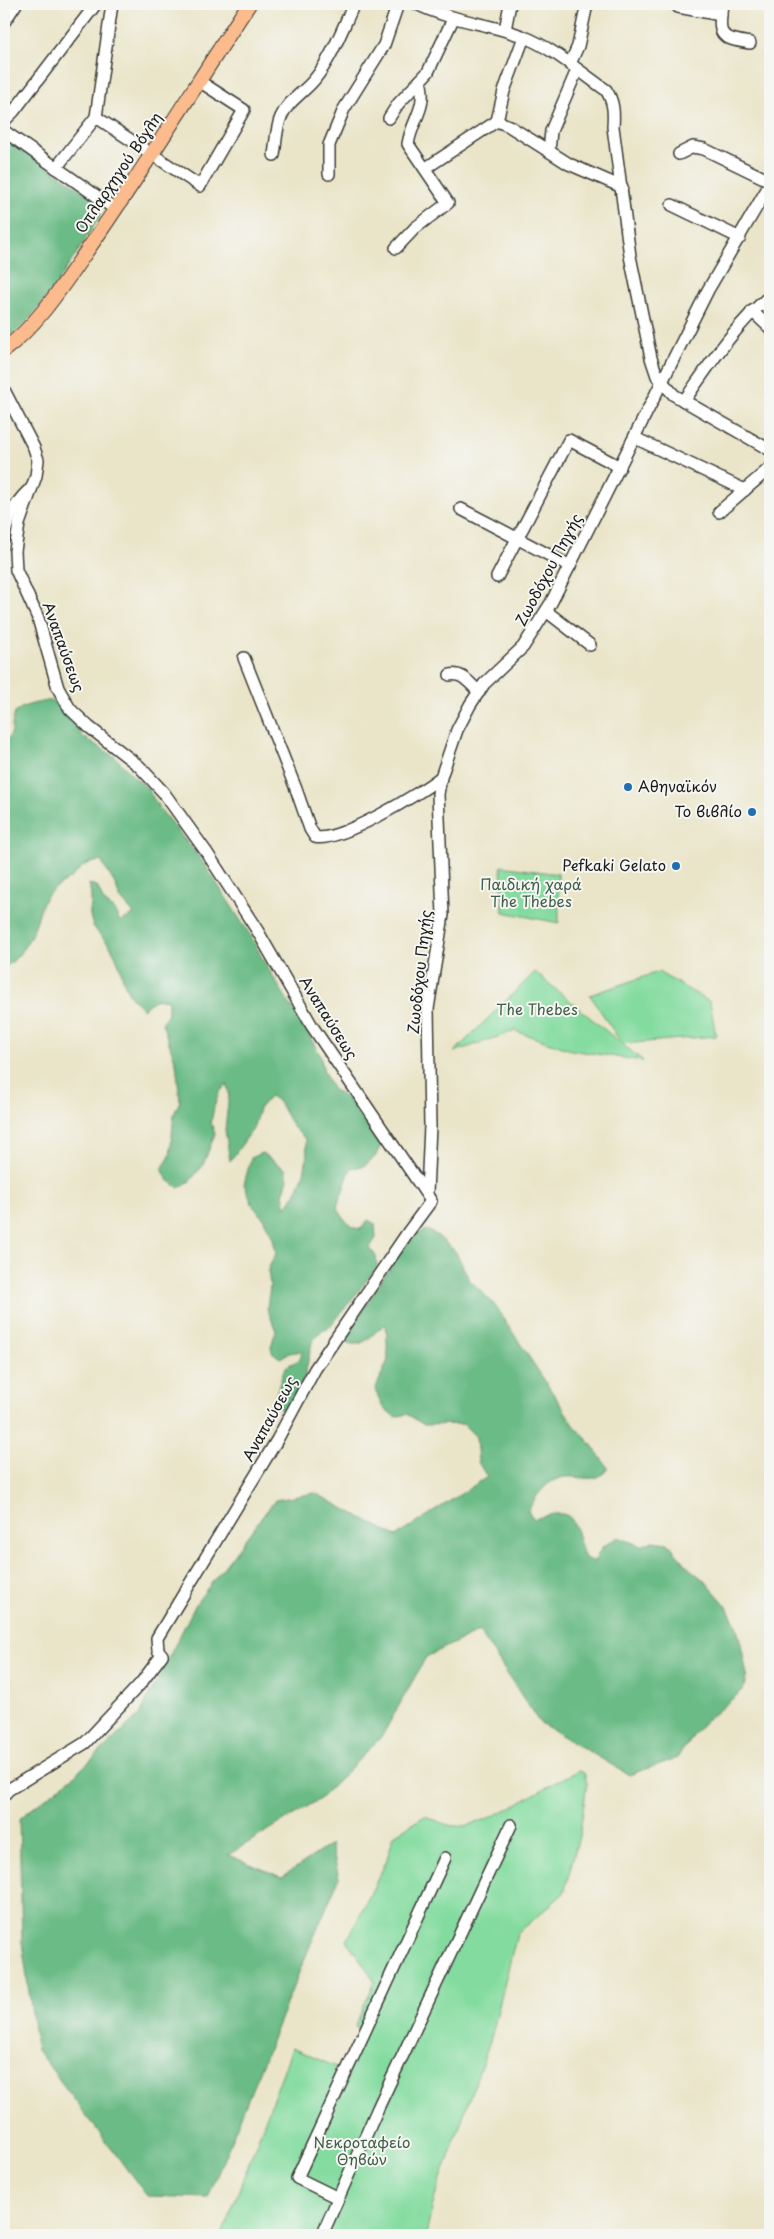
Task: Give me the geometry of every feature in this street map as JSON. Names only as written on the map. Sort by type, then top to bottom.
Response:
[{"type":"main road","name":"Οπλαρχηγού Βόγλη","points":[[4,350],[21,336],[50,303],[115,209],[249,4]]},
{"type":"street","points":[[4,20],[16,4]]},
{"type":"street","points":[[4,121],[14,111],[96,4]]},
{"type":"street","points":[[56,168],[96,117],[112,4]]},
{"type":"street","points":[[274,155],[279,120],[285,108],[314,80],[323,67],[354,4]]},
{"type":"street","points":[[329,174],[329,145],[344,109],[384,45],[398,4]]},
{"type":"street","points":[[417,4],[442,9],[453,19],[505,30],[524,37],[553,52],[606,90],[611,98],[630,256],[651,358],[663,384],[674,395],[770,450]]},
{"type":"street","points":[[505,30],[510,4]]},
{"type":"street","points":[[549,151],[551,131],[574,67],[587,4]]},
{"type":"street","points":[[678,7],[721,10],[721,30],[723,36],[750,43]]},
{"type":"street","points":[[389,118],[398,104],[428,72],[453,19]]},
{"type":"street","points":[[426,168],[497,121],[504,91],[524,37]]},
{"type":"street","points":[[96,117],[152,152],[200,186],[244,110],[199,81]]},
{"type":"street","points":[[396,248],[415,228],[448,203],[408,144],[422,102],[423,92],[420,81]]},
{"type":"street","points":[[497,121],[510,126],[570,164],[622,187]]},
{"type":"street","points":[[4,131],[115,209]]},
{"type":"street","points":[[679,154],[693,147],[704,149],[770,182]]},
{"type":"street","name":"Ζωοδόχου Πηγής","points":[[427,1194],[430,1126],[428,1009],[443,915],[438,794],[441,777],[456,730],[484,684],[523,647],[546,611],[663,384],[708,290],[740,238],[770,182]]},
{"type":"street","points":[[672,205],[740,238]]},
{"type":"street","points":[[684,400],[726,342],[752,311],[770,296]]},
{"type":"street","points":[[752,311],[770,328]]},
{"type":"street","name":"Αναπαύσεως","points":[[4,390],[34,448],[38,460],[36,476],[19,524],[15,551],[16,570],[38,618],[58,688],[70,709],[89,727],[139,766],[169,801],[207,853],[257,930],[312,1026],[432,1201],[406,1235],[315,1368],[277,1440],[158,1638],[158,1650],[162,1655],[141,1683],[85,1743],[8,1790],[4,1795]]},
{"type":"street","points":[[635,438],[746,490]]},
{"type":"street","points":[[498,577],[516,538],[569,440],[620,467]]},
{"type":"street","points":[[719,512],[770,468]]},
{"type":"street","points":[[4,537],[7,523],[17,503],[31,489]]},
{"type":"street","points":[[461,509],[570,566]]},
{"type":"street","points":[[546,611],[590,645]]},
{"type":"street","points":[[244,658],[315,838],[321,839],[332,836],[382,814],[441,777]]},
{"type":"street","points":[[450,675],[456,673],[462,676],[479,692]]},
{"type":"street","points":[[405,1162],[417,1164],[427,1160]]},
{"type":"street","points":[[322,2235],[382,2099],[511,1825]]},
{"type":"street","points":[[338,2198],[297,2178],[445,1858]]},
{"type":"green space","points":[[4,136],[96,200],[100,209],[100,217],[43,302],[17,331],[4,340]]},
{"type":"green space","points":[[52,700],[65,710],[82,736],[115,757],[147,788],[160,809],[203,862],[252,938],[264,962],[320,1055],[324,1072],[332,1089],[362,1108],[377,1129],[381,1145],[375,1157],[364,1166],[351,1168],[337,1207],[341,1215],[353,1227],[361,1229],[368,1220],[375,1224],[376,1238],[369,1249],[376,1255],[377,1267],[331,1326],[322,1330],[312,1342],[305,1375],[291,1404],[280,1410],[274,1400],[285,1367],[299,1360],[303,1351],[289,1353],[280,1358],[272,1352],[271,1346],[276,1331],[267,1308],[270,1286],[268,1269],[276,1254],[273,1238],[262,1216],[253,1206],[244,1184],[251,1158],[262,1153],[285,1169],[288,1179],[283,1195],[286,1207],[303,1175],[307,1150],[306,1140],[293,1127],[279,1102],[270,1096],[259,1109],[253,1129],[230,1161],[225,1130],[229,1094],[227,1084],[219,1093],[214,1107],[211,1123],[215,1134],[203,1165],[191,1180],[179,1188],[168,1180],[162,1169],[170,1156],[174,1114],[180,1101],[176,1063],[162,1023],[168,1014],[168,999],[154,1000],[143,1009],[126,987],[117,959],[110,946],[93,926],[90,913],[91,893],[89,884],[97,886],[104,902],[115,910],[120,922],[134,914],[120,898],[115,884],[101,861],[85,865],[48,894],[40,908],[26,945],[13,961],[4,967],[4,744],[11,733],[15,713],[23,707]]},
{"type":"green space","name":"Παιδική χαρά The Thebes","points":[[501,866],[558,874],[559,923],[503,912]]},
{"type":"green space","name":"The Thebes","points":[[535,972],[643,1061],[571,1050],[515,1031],[454,1052]]},
{"type":"green space","name":"The Thebes","points":[[658,972],[710,1002],[716,1036],[622,1044],[590,995]]},
{"type":"green space","points":[[427,1230],[438,1236],[456,1252],[469,1279],[494,1304],[574,1425],[591,1444],[608,1468],[598,1477],[566,1477],[554,1480],[541,1491],[528,1511],[534,1519],[560,1514],[567,1516],[575,1526],[585,1558],[594,1562],[602,1547],[618,1537],[641,1546],[653,1541],[668,1543],[690,1569],[705,1581],[726,1605],[736,1625],[741,1644],[747,1675],[743,1690],[702,1724],[677,1758],[629,1775],[539,1722],[479,1631],[426,1657],[382,1736],[320,1799],[228,1855],[282,1877],[331,1844],[339,1878],[208,2198],[147,2196],[37,2050],[22,1942],[19,1819],[74,1776],[140,1714],[197,1602],[275,1500],[315,1493],[396,1536],[487,1477],[478,1462],[476,1437],[463,1424],[424,1425],[407,1414],[395,1417],[383,1407],[375,1390],[388,1360],[386,1324],[361,1343],[350,1344],[343,1341],[396,1258],[417,1233]]},
{"type":"green space","name":"Νεκροταφείο Θηβών","points":[[579,1771],[584,1773],[587,1783],[580,1832],[564,1893],[517,1934],[491,2038],[435,2196],[426,2235],[222,2235],[292,2048],[343,2070],[361,2030],[355,2026],[375,1981],[347,1941],[386,1862],[394,1835],[425,1816],[454,1826],[466,1826],[481,1821]]},
{"type":"place","name":"Αθηναϊκόν","points":[[628,787]]},
{"type":"place","name":"Το βιβλίο","points":[[752,812]]},
{"type":"place","name":"Pefkaki Gelato","points":[[676,866]]}]
